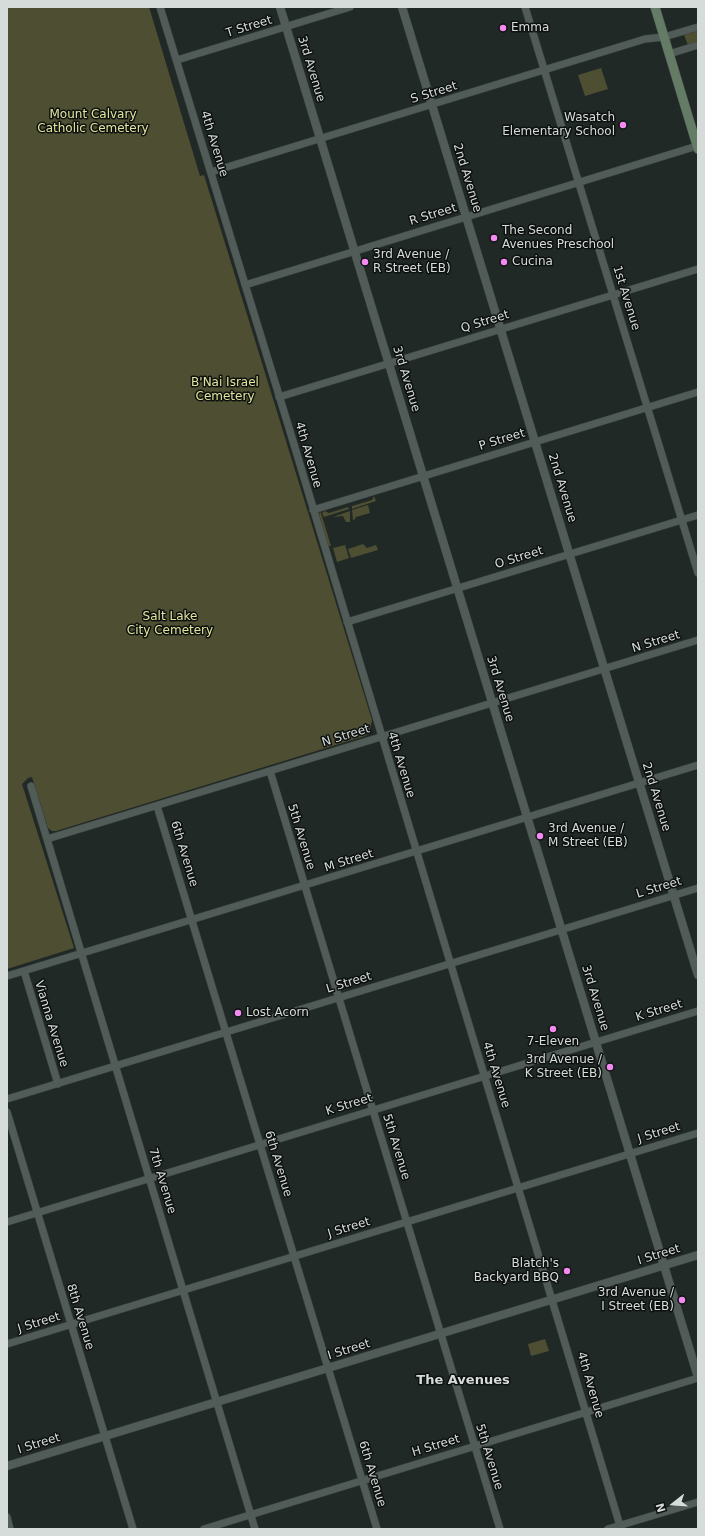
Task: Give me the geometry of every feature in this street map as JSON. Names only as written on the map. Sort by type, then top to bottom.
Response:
[{"type":"main road","points":[[655,7],[698,147]]},
{"type":"street","name":"4th Avenue","points":[[160,7],[621,1527]]},
{"type":"street","name":"3rd Avenue","points":[[280,7],[698,1377]]},
{"type":"street","name":"T Street","points":[[177,60],[350,7]]},
{"type":"street","name":"2nd Avenue","points":[[402,7],[433,104],[698,975]]},
{"type":"street","name":"1st Avenue","points":[[525,7],[698,573]]},
{"type":"street","name":"S Street","points":[[211,172],[645,39],[664,37],[698,27]]},
{"type":"street","points":[[669,54],[698,45]]},
{"type":"street","name":"R Street","points":[[245,285],[354,250],[698,147]]},
{"type":"street","name":"Q Street","points":[[279,397],[698,269]]},
{"type":"street","name":"P Street","points":[[313,510],[698,392]]},
{"type":"street","name":"O Street","points":[[347,622],[698,515]]},
{"type":"street","name":"N Street","points":[[47,839],[698,640]]},
{"type":"street","name":"M Street","points":[[7,976],[698,765]]},
{"type":"street","name":"5th Avenue","points":[[270,771],[500,1529]]},
{"type":"street","name":"7th Avenue","points":[[31,786],[254,1529]]},
{"type":"street","name":"6th Avenue","points":[[157,806],[377,1529]]},
{"type":"street","name":"L Street","points":[[7,1099],[698,888]]},
{"type":"street","name":"Vianna Avenue","points":[[24,971],[58,1084]]},
{"type":"street","name":"K Street","points":[[7,1222],[595,1041],[698,1011]]},
{"type":"street","name":"8th Avenue","points":[[7,1112],[133,1529]]},
{"type":"street","name":"J Street","points":[[7,1344],[698,1133]]},
{"type":"street","name":"I Street","points":[[7,1466],[698,1255]]},
{"type":"street","name":"H Street","points":[[204,1529],[698,1377]]},
{"type":"street","points":[[608,1529],[621,1527],[698,1502]]},
{"type":"street","points":[[7,1517],[10,1529]]},
{"type":"green space","name":"Salt Lake City Cemetery","points":[[7,7],[149,7],[200,176],[204,175],[372,720],[369,733],[365,736],[56,831],[52,831],[48,828],[32,777],[28,778],[22,784],[74,948],[7,969]]},
{"type":"green space","points":[[698,30],[698,43],[688,45],[684,35]]},
{"type":"green space","points":[[601,68],[608,89],[585,96],[578,75]]},
{"type":"green space","points":[[374,496],[376,501],[352,509],[352,506],[372,500]]},
{"type":"green space","points":[[368,505],[370,513],[356,517],[353,520],[352,510]]},
{"type":"green space","points":[[348,507],[349,509],[324,517],[322,513],[325,511],[329,513]]},
{"type":"green space","points":[[350,511],[350,522],[346,522],[343,516],[333,517]]},
{"type":"green space","points":[[320,512],[331,546],[328,546],[319,514]]},
{"type":"green space","points":[[363,544],[367,548],[376,545],[378,550],[351,558],[348,549]]},
{"type":"green space","points":[[345,545],[349,558],[337,562],[333,548]]},
{"type":"green space","points":[[545,1339],[549,1351],[531,1356],[528,1344]]},
{"type":"place","name":"Emma","points":[[503,28]]},
{"type":"place","name":"Wasatch Elementary School","points":[[623,125]]},
{"type":"place","name":"The Second Avenues Preschool","points":[[494,238]]},
{"type":"place","name":"3rd Avenue / R Street (EB)","points":[[365,262]]},
{"type":"place","name":"Cucina","points":[[504,262]]},
{"type":"place","name":"3rd Avenue / M Street (EB)","points":[[540,836]]},
{"type":"place","name":"Lost Acorn","points":[[238,1013]]},
{"type":"place","name":"7-Eleven","points":[[553,1029]]},
{"type":"place","name":"3rd Avenue / K Street (EB)","points":[[610,1067]]},
{"type":"place","name":"Blatch's Backyard BBQ","points":[[567,1271]]},
{"type":"place","name":"3rd Avenue / I Street (EB)","points":[[682,1300]]},
{"type":"district","name":"The Avenues","points":[[463,1381]]},
{"type":"park label","name":"Mount Calvary Catholic Cemetery","points":[[93,122]]},
{"type":"park label","name":"B'Nai Israel Cemetery","points":[[225,390]]}]
